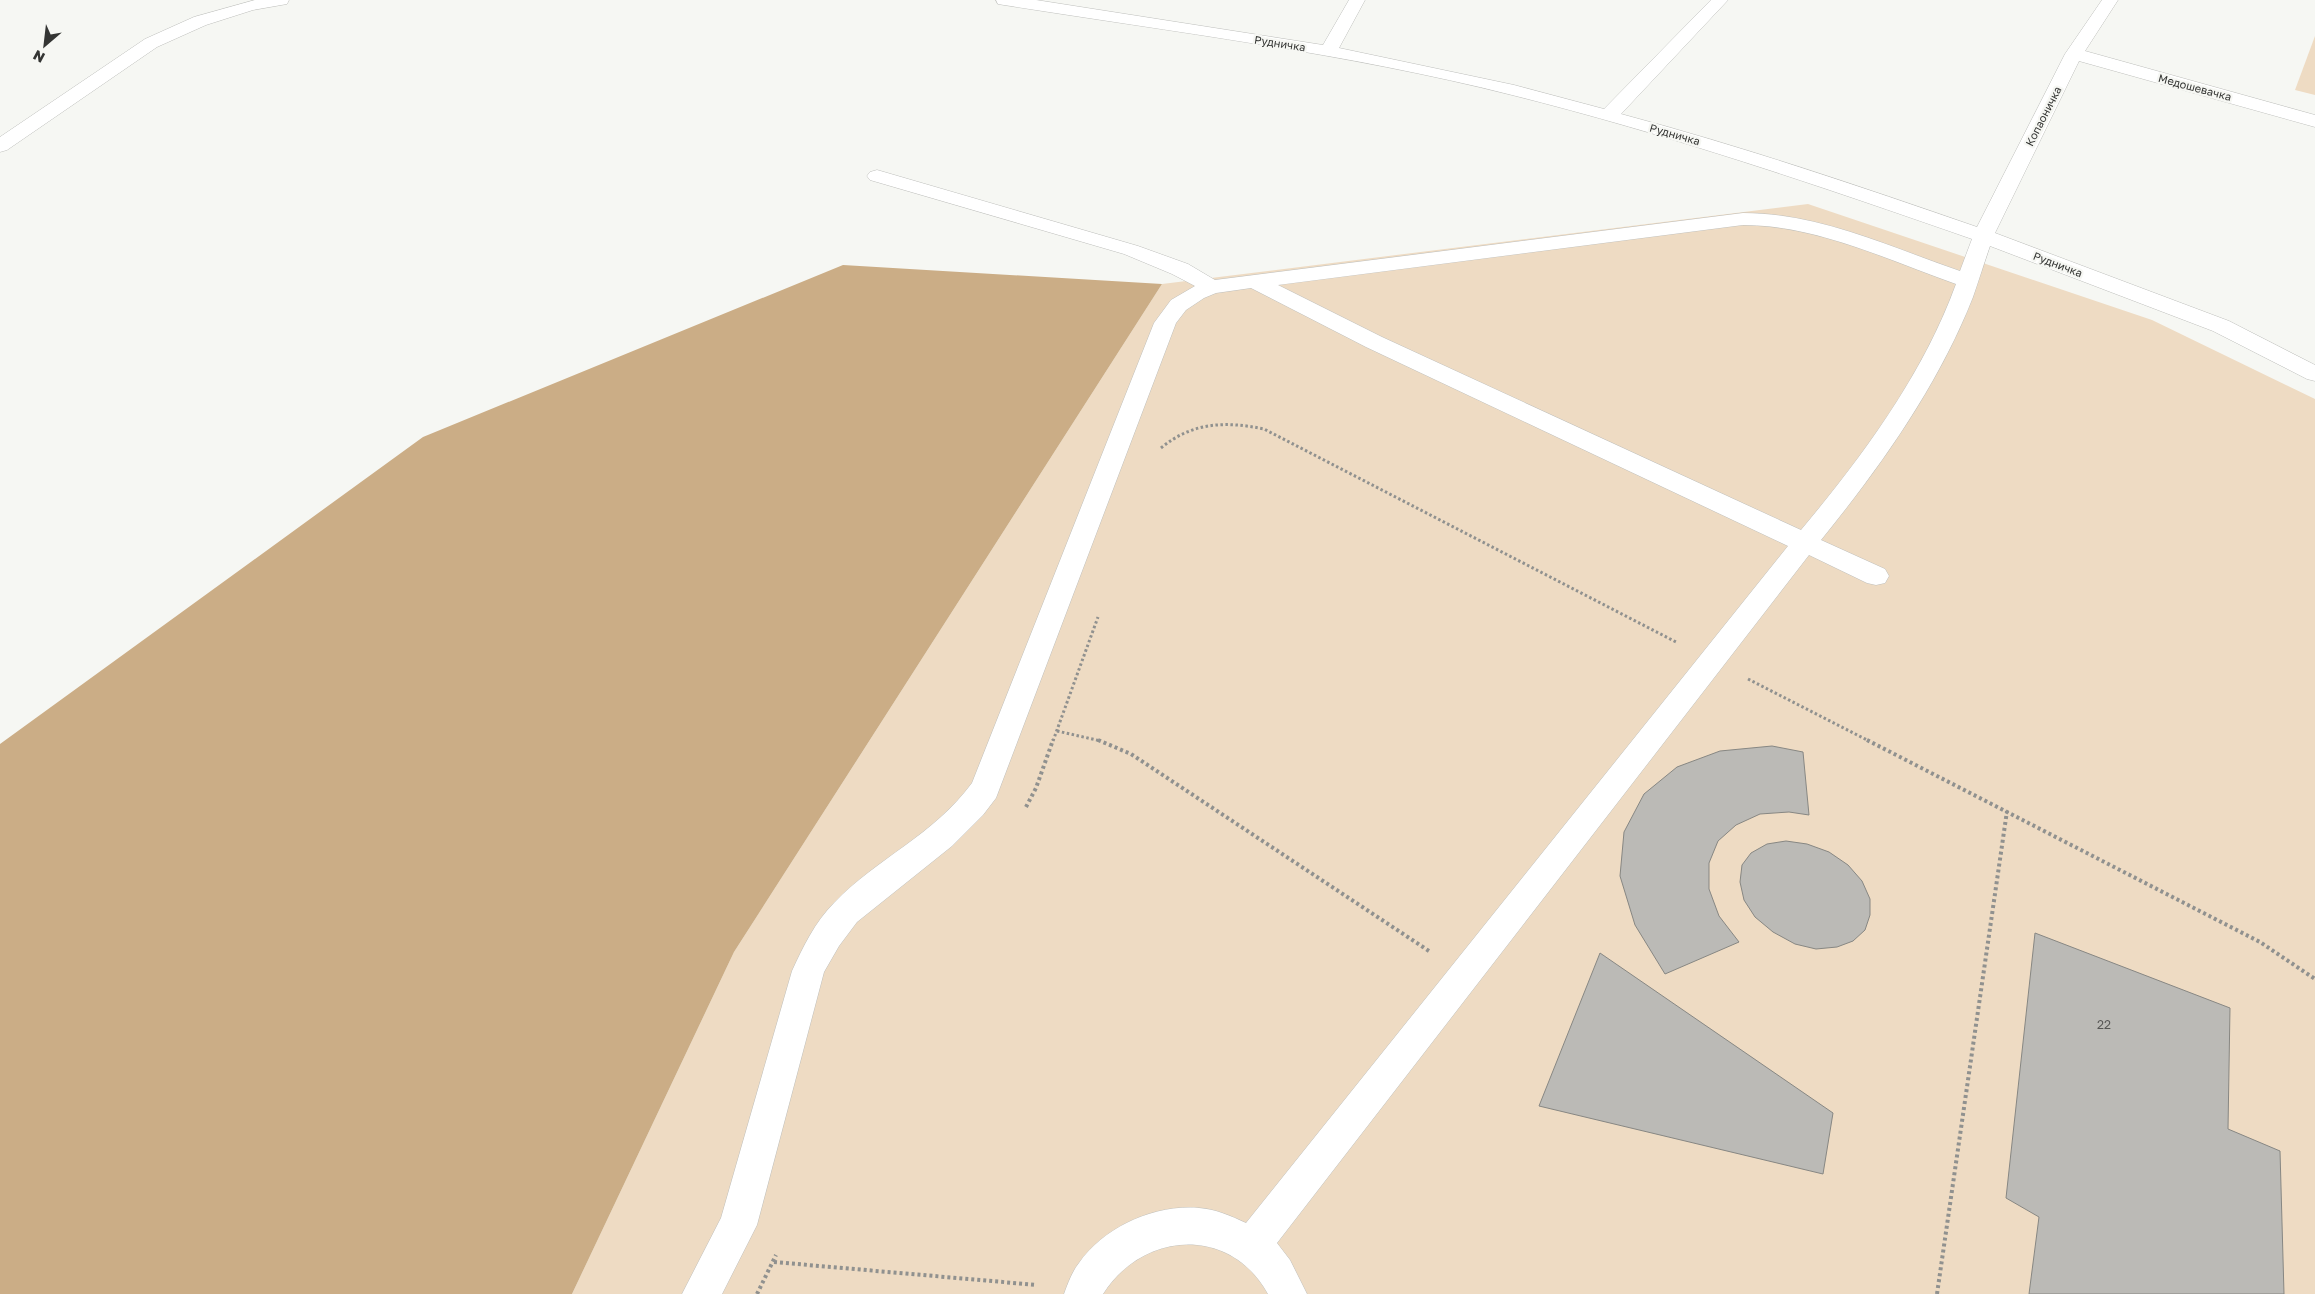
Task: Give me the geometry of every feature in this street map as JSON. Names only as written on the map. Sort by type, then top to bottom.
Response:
[{"type":"street","points":[[0,146],[151,43],[200,21],[257,3],[281,0]]},
{"type":"street","name":"Рудничка","points":[[1004,0],[1328,51],[1514,90],[1696,140],[1983,236],[2221,326],[2315,374]]},
{"type":"street","points":[[1328,51],[1357,0]]},
{"type":"street","points":[[1608,116],[1720,0]]},
{"type":"street","name":"Копаоничка","points":[[1251,1246],[1845,494],[1890,431],[1931,362],[1968,281],[1983,236],[2074,54],[2110,0]]},
{"type":"street","name":"Медошевачка","points":[[2074,54],[2315,121]]},
{"type":"street","points":[[877,176],[1140,253],[1180,269],[1212,287]]},
{"type":"street","points":[[701,1294],[738,1225],[808,971],[819,948],[836,922],[852,905],[963,819],[986,789],[1165,323],[1171,312],[1181,301],[1212,287],[1743,219],[1811,226],[1968,281]]},
{"type":"street","points":[[1255,282],[1383,346],[1876,576]]},
{"type":"street","points":[[1084,1292],[1104,1261],[1129,1240],[1158,1228],[1190,1225],[1222,1231],[1251,1246],[1275,1270],[1288,1294]]},
{"type":"path","points":[[1158,452],[1174,437],[1207,425],[1226,423],[1264,429],[2260,942],[2315,980]]},
{"type":"path","points":[[1024,811],[1036,788],[1099,614]]},
{"type":"path","points":[[1057,731],[1094,738],[1131,754],[1465,975]]},
{"type":"path","points":[[1937,1294],[2006,811]]},
{"type":"path","points":[[757,1294],[777,1253]]},
{"type":"path","points":[[774,1262],[1084,1292]]},
{"type":"shaded area","points":[[2315,36],[2315,95],[2295,90]]},
{"type":"shaded area","points":[[1808,204],[2152,320],[2315,399],[2315,1294],[572,1294],[734,952],[1162,284]]},
{"type":"shaded area","points":[[843,265],[1162,284],[734,952],[572,1294],[0,1294],[0,744],[423,437]]},
{"type":"building","points":[[1772,746],[1803,752],[1809,815],[1789,812],[1760,814],[1736,825],[1718,841],[1709,863],[1709,889],[1719,916],[1739,942],[1665,974],[1635,925],[1620,876],[1624,832],[1644,794],[1677,767],[1720,751]]},
{"type":"building","points":[[1786,841],[1807,844],[1829,852],[1848,865],[1862,881],[1870,899],[1870,915],[1865,930],[1853,941],[1837,947],[1816,949],[1795,944],[1773,932],[1755,917],[1744,900],[1740,882],[1742,865],[1751,853],[1767,844]]},
{"type":"building","points":[[2035,933],[2230,1008],[2228,1129],[2280,1151],[2284,1294],[2029,1294],[2039,1217],[2006,1198]]},
{"type":"building","points":[[1600,953],[1833,1113],[1823,1174],[1539,1106]]}]
